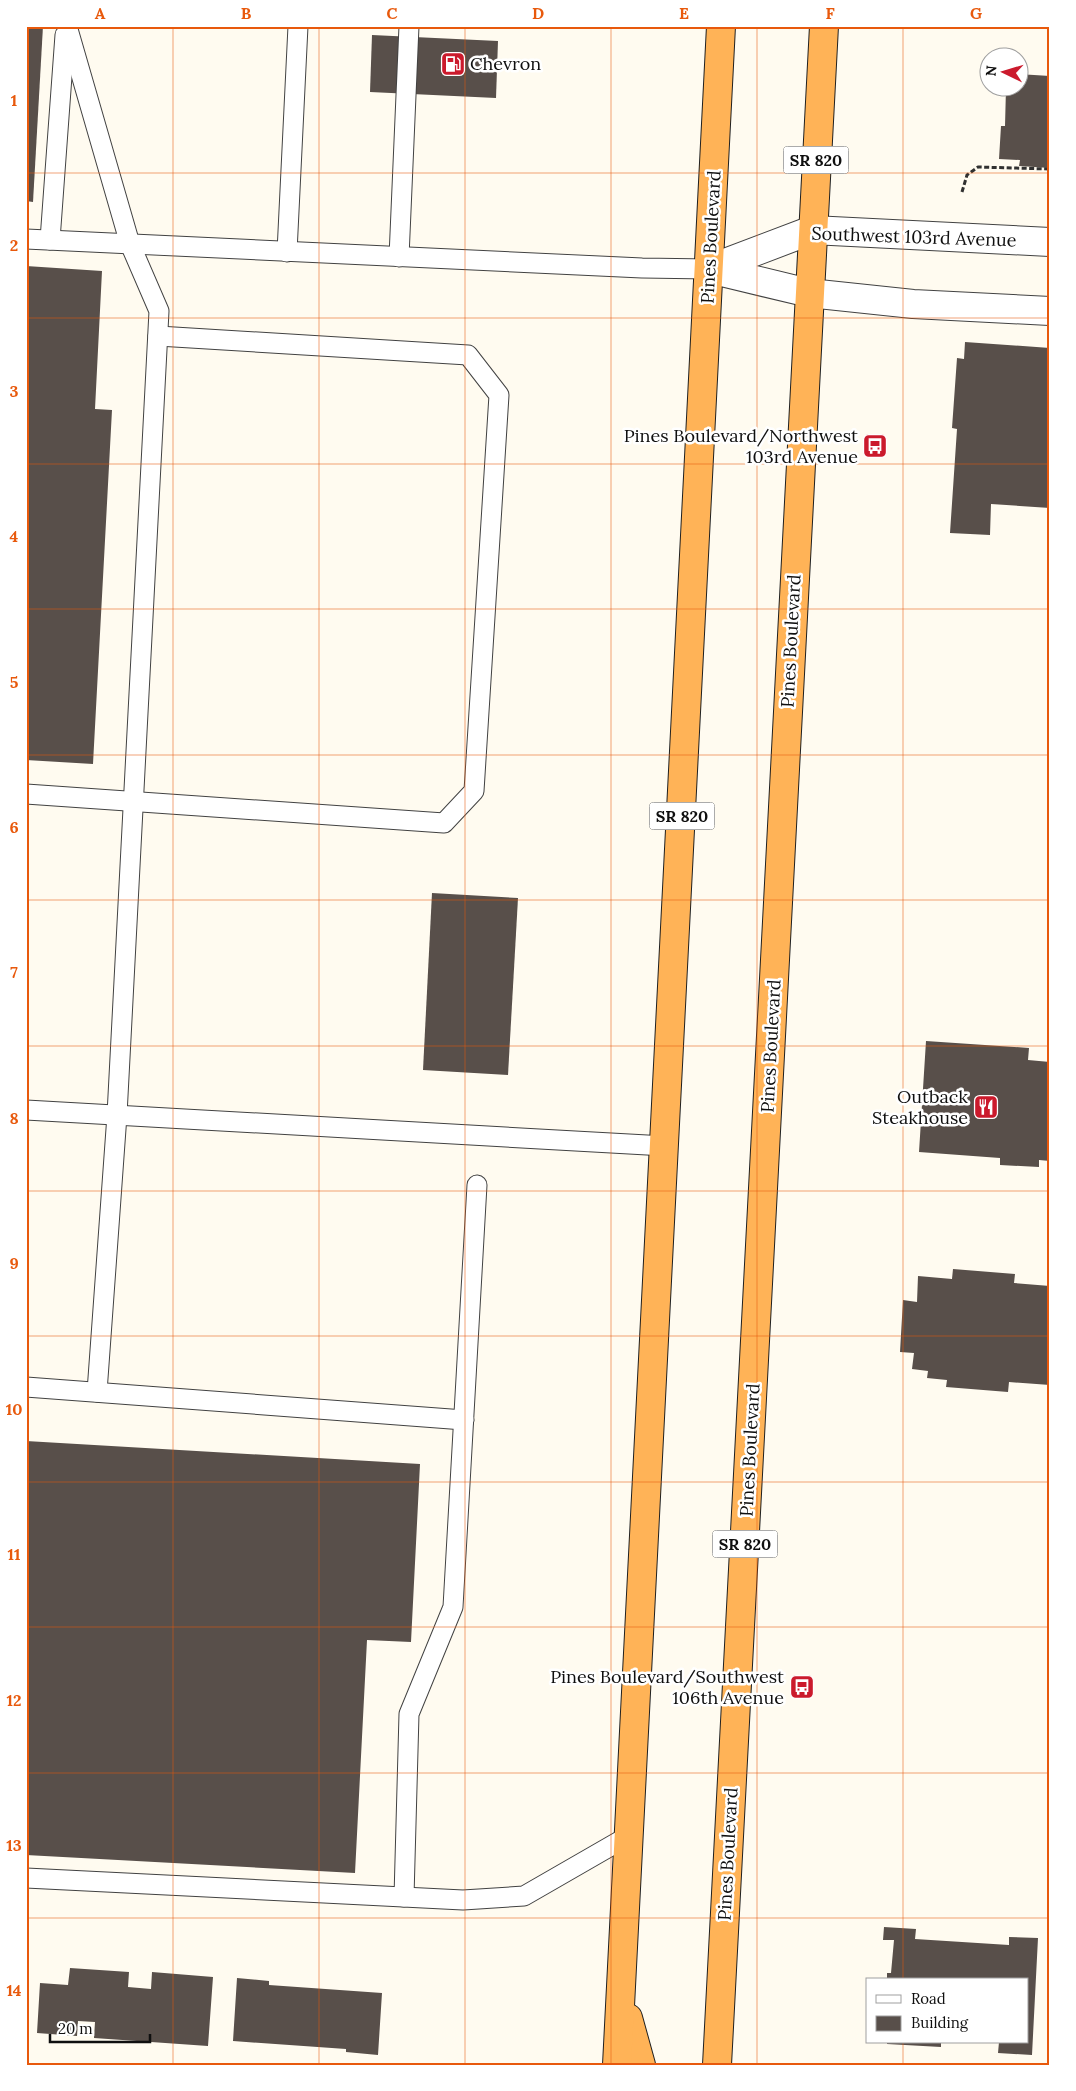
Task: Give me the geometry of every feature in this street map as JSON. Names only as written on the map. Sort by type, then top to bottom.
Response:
[{"type":"highway","name":"Pines Boulevard","points":[[617,2065],[622,1998],[721,26]]},
{"type":"highway","name":"Pines Boulevard","points":[[718,2065],[824,26]]},
{"type":"highway","points":[[622,1998],[640,2065]]},
{"type":"street","name":"Southwest 103rd Avenue","points":[[709,269],[812,230],[1050,242]]},
{"type":"street","points":[[709,269],[809,293],[913,304],[1050,311]]},
{"type":"lane","points":[[50,240],[66,26]]},
{"type":"lane","points":[[66,26],[130,244],[159,311],[117,1115],[97,1392]]},
{"type":"lane","points":[[287,252],[298,26]]},
{"type":"lane","points":[[399,257],[409,26]]},
{"type":"lane","points":[[26,239],[399,257],[709,269]]},
{"type":"lane","points":[[26,794],[444,823],[474,791],[499,395],[468,355],[158,336]]},
{"type":"lane","points":[[26,1110],[665,1146]]},
{"type":"lane","points":[[404,1897],[409,1714],[453,1607],[477,1185]]},
{"type":"lane","points":[[26,1387],[464,1420]]},
{"type":"lane","points":[[26,1878],[463,1900],[524,1896],[630,1835]]},
{"type":"path","points":[[962,192],[967,175],[978,167],[1050,169]]},
{"type":"building","points":[[26,26],[43,26],[33,202],[26,201]]},
{"type":"building","points":[[372,35],[498,41],[496,98],[370,92]]},
{"type":"building","points":[[1028,75],[1050,76],[1050,168],[1019,166],[1020,160],[999,159],[1001,126],[1005,126],[1006,98],[1028,98]]},
{"type":"building","points":[[26,266],[102,271],[95,409],[112,410],[93,764],[26,760]]},
{"type":"building","points":[[965,342],[1050,348],[1050,508],[991,504],[990,535],[950,533],[957,429],[952,428],[957,358],[964,359]]},
{"type":"building","points":[[432,893],[518,898],[508,1075],[423,1070]]},
{"type":"building","name":"Outback Steakhouse","points":[[926,1041],[1029,1048],[1028,1060],[1050,1062],[1050,1161],[1039,1160],[1039,1167],[1000,1165],[1000,1158],[919,1152]]},
{"type":"building","points":[[953,1269],[1015,1274],[1014,1283],[1050,1286],[1050,1385],[1009,1382],[1008,1392],[946,1387],[947,1380],[927,1378],[928,1371],[912,1369],[914,1353],[900,1352],[903,1300],[917,1302],[918,1276],[952,1279]]},
{"type":"building","points":[[26,1441],[420,1464],[411,1642],[367,1640],[355,1873],[26,1855]]},
{"type":"building","points":[[884,1927],[916,1929],[915,1939],[1009,1945],[1009,1937],[1038,1938],[1032,2055],[998,2053],[999,2044],[1028,2044],[1028,1978],[887,1978],[887,1973],[891,1973],[894,1940],[883,1940]]},
{"type":"building","points":[[70,1968],[129,1972],[128,1987],[151,1989],[152,1972],[213,1977],[208,2046],[94,2038],[95,2022],[78,2021],[77,2036],[37,2033],[40,1983],[68,1985]]},
{"type":"building","points":[[237,1978],[269,1981],[269,1985],[382,1993],[378,2055],[346,2052],[346,2049],[233,2041]]},
{"type":"building","points":[[887,2044],[941,2044],[941,2047]]},
{"type":"place","name":"Chevron","points":[[453,64]]},
{"type":"place","name":"Pines Boulevard/Northwest 103rd Avenue","points":[[875,446]]},
{"type":"place","name":"Outback Steakhouse","points":[[986,1107]]},
{"type":"place","name":"Pines Boulevard/Southwest 106th Avenue","points":[[802,1687]]}]
